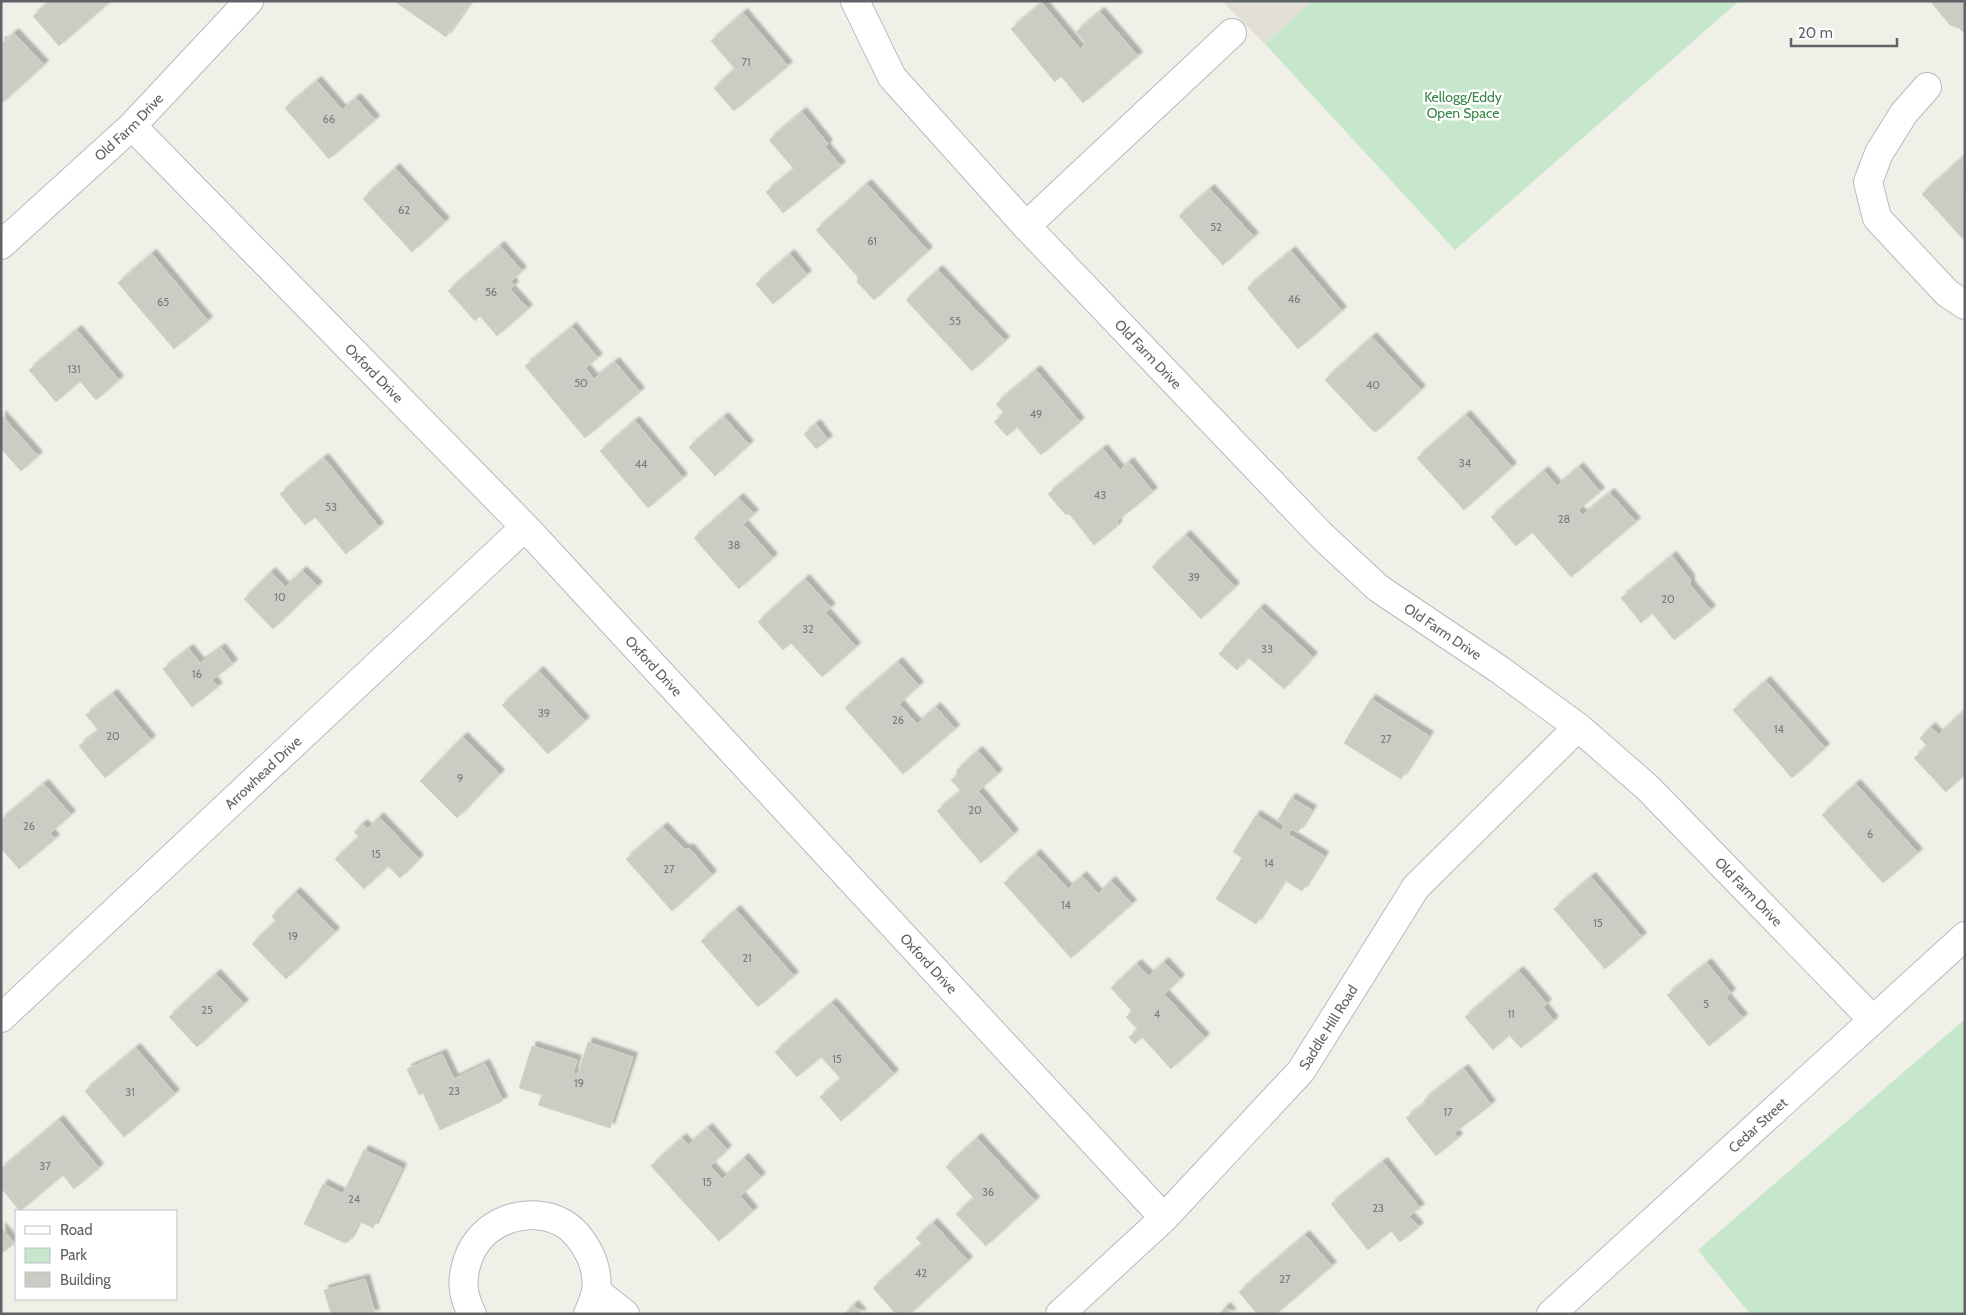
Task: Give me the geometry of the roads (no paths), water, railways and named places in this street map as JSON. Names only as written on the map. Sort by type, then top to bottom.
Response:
[{"type":"street","name":"Old Farm Drive","points":[[1,245],[132,126],[249,1]]},
{"type":"street","name":"Old Farm Drive","points":[[855,1],[892,77],[1026,226],[1321,535],[1378,588],[1500,670],[1578,727],[1648,788],[1872,1020]]},
{"type":"street","points":[[1026,226],[1232,33]]},
{"type":"street","points":[[1927,87],[1904,113],[1879,153],[1868,182],[1877,218],[1947,293],[1965,305]]},
{"type":"street","name":"Oxford Drive","points":[[132,126],[525,527],[1164,1218]]},
{"type":"street","name":"Arrowhead Drive","points":[[1,1018],[525,527]]},
{"type":"street","name":"Saddle Hill Road","points":[[1060,1314],[1164,1218],[1301,1070],[1416,886],[1578,727]]},
{"type":"street","name":"Cedar Street","points":[[1551,1314],[1965,936]]},
{"type":"street","points":[[472,1314],[465,1299],[463,1273],[471,1249],[489,1228],[512,1217],[538,1215],[563,1224],[583,1241],[594,1264],[592,1302],[625,1314]]},
{"type":"park label","name":"Kellogg/Eddy Open Space","points":[[1463,105]]}]
